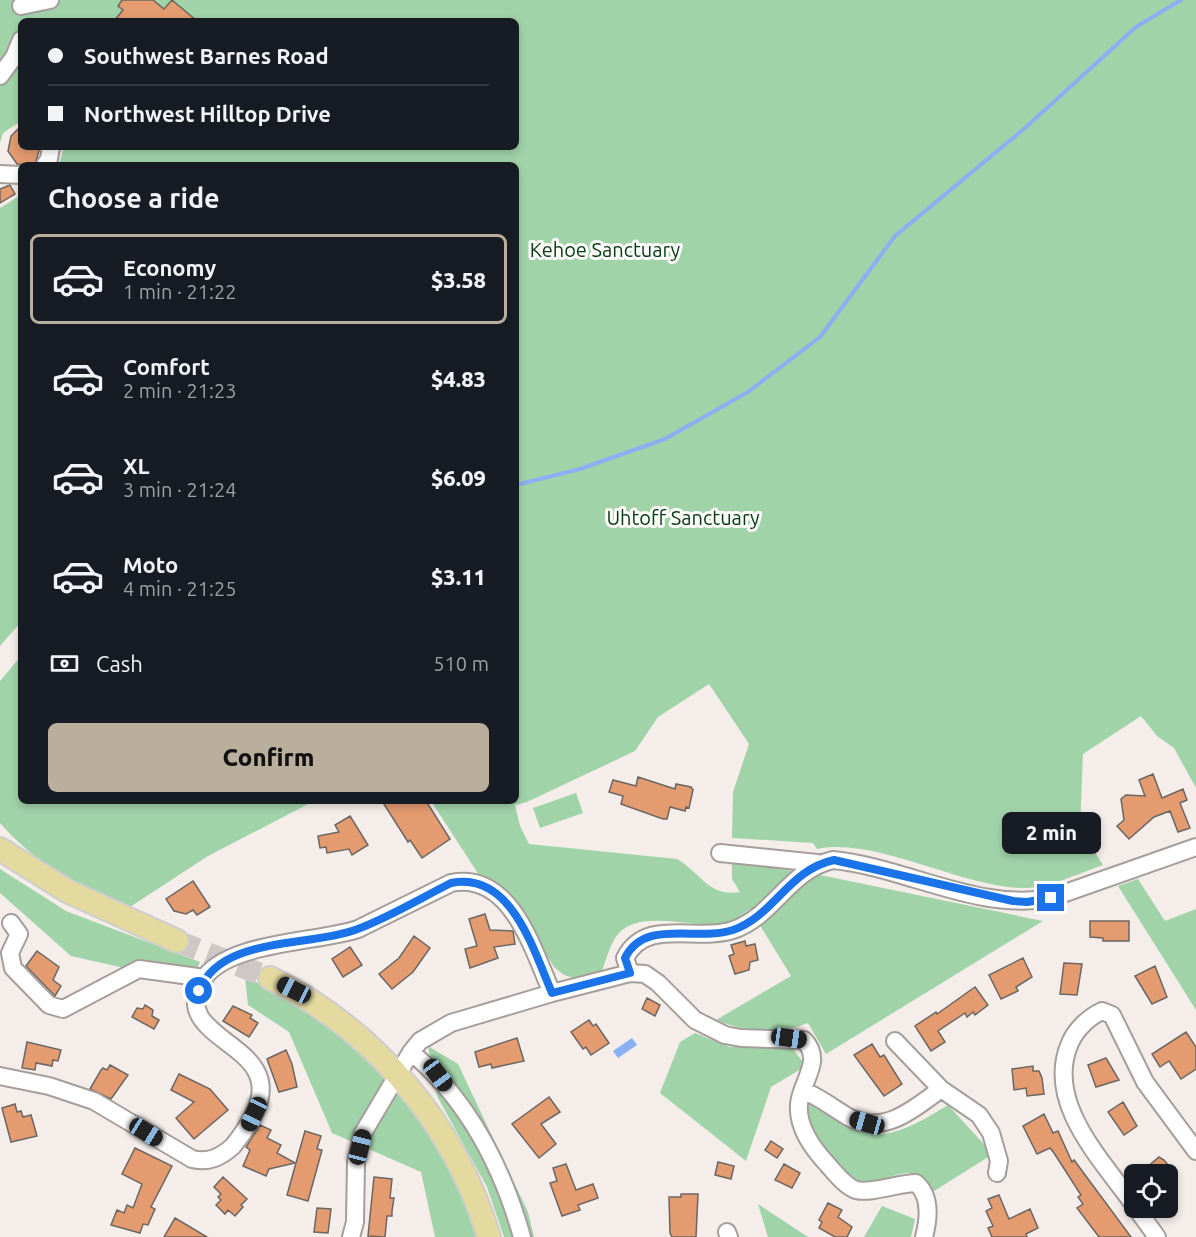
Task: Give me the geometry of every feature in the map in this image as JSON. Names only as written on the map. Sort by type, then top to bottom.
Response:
[{"type":"main road","points":[[0,849],[67,891],[177,941]]},
{"type":"main road","points":[[270,978],[310,999],[334,1015],[398,1073],[452,1151],[466,1178],[489,1237]]},
{"type":"street","points":[[21,9],[50,0]]},
{"type":"street","points":[[0,76],[18,47]]},
{"type":"street","points":[[0,174],[18,175]]},
{"type":"street","points":[[720,853],[817,863],[834,860],[849,861],[978,894],[1027,902],[1051,898],[1196,847]]},
{"type":"street","points":[[630,973],[625,958],[632,945],[644,936],[735,929],[761,913],[804,871],[817,863]]},
{"type":"street","points":[[0,1076],[49,1086],[94,1101],[192,1159],[201,1161],[219,1157],[248,1127],[260,1102],[262,1080],[247,1057],[209,1030],[202,1020],[197,1000],[205,978],[215,967],[229,959],[277,944],[344,934],[451,883],[476,882],[496,892],[506,902],[552,993]]},
{"type":"street","points":[[11,923],[19,934],[10,953],[13,968],[49,1005],[63,1009],[139,969],[205,978]]},
{"type":"street","points":[[351,1237],[355,1222],[356,1162],[363,1133],[411,1052],[420,1041],[451,1023],[630,973],[645,974],[658,982],[695,1020],[725,1035],[741,1038],[804,1040],[813,1053],[799,1103],[801,1122],[812,1147],[840,1179],[857,1190],[873,1190],[899,1183],[916,1183],[925,1191],[928,1209],[924,1237]]},
{"type":"street","points":[[1124,1191],[1084,1135],[1070,1107],[1066,1090],[1062,1067],[1068,1049],[1073,1037],[1092,1016],[1102,1011],[1112,1015],[1145,1082],[1196,1151]]},
{"type":"street","points":[[895,1041],[941,1089],[979,1115],[992,1133],[999,1161],[997,1173]]},
{"type":"street","points":[[411,1052],[438,1075],[481,1135],[506,1185],[522,1237]]},
{"type":"street","points":[[804,1091],[823,1098],[853,1119],[882,1123],[904,1116],[941,1089]]},
{"type":"street","points":[[1144,1218],[1157,1237]]},
{"type":"green space","points":[[0,0],[1196,0],[1196,788],[1174,748],[1157,736],[1141,716],[1083,754],[1080,828],[1103,865],[1062,880],[1031,888],[996,885],[865,850],[840,847],[817,849],[813,843],[732,838],[733,792],[749,744],[709,684],[658,717],[635,751],[519,804],[519,162],[60,162],[63,150],[519,150],[519,18],[18,18],[18,123],[3,133],[0,143]]},
{"type":"green space","points":[[18,197],[18,625],[0,646],[0,208]]},
{"type":"green space","points":[[18,660],[18,804],[308,804],[208,856],[130,907],[94,891],[43,862],[0,823],[0,681]]},
{"type":"green space","points":[[576,793],[583,813],[540,828],[533,808]]},
{"type":"green space","points":[[433,804],[519,804],[515,805],[520,826],[529,844],[677,859],[713,888],[729,893],[740,892],[732,879],[732,862],[825,876],[1043,921],[826,1054],[808,1023],[785,1029],[762,1030],[739,1027],[716,1020],[791,976],[750,909],[735,919],[723,923],[652,921],[628,926],[619,933],[614,941],[602,971],[577,979],[564,975],[554,967],[526,921],[498,885],[479,875]]},
{"type":"green space","points":[[0,869],[66,911],[200,962],[191,983],[71,956],[0,893]]},
{"type":"green space","points":[[1138,879],[1165,921],[1196,909],[1196,1010],[1118,886]]},
{"type":"green space","points":[[245,977],[307,1006],[388,1072],[435,1135],[467,1199],[476,1237],[435,1237],[421,1172],[332,1133],[289,1032],[248,1005]]},
{"type":"green space","points":[[695,1033],[730,1047],[789,1044],[806,1066],[771,1087],[746,1161],[660,1093],[680,1042]]},
{"type":"green space","points":[[428,1046],[458,1064],[528,1212],[534,1237],[504,1237],[487,1187],[437,1096]]},
{"type":"green space","points":[[802,1097],[843,1123],[873,1134],[905,1128],[948,1105],[993,1154],[931,1193],[925,1182],[911,1173],[866,1183],[857,1182],[848,1179],[809,1129]]},
{"type":"green space","points":[[758,1204],[808,1237],[768,1237]]},
{"type":"green space","points":[[882,1206],[915,1219],[911,1237],[864,1237]]},
{"type":"water","points":[[632,1038],[637,1045],[618,1058],[613,1051]]},
{"type":"building","points":[[122,0],[153,0],[164,9],[172,0],[193,18],[116,18],[123,10],[118,6]]},
{"type":"building","points":[[18,129],[18,150],[39,150],[36,162],[18,162],[17,164],[8,151],[11,136]]},
{"type":"building","points":[[10,185],[15,194],[0,203],[0,189]]},
{"type":"building","points":[[1153,774],[1162,798],[1183,789],[1187,800],[1180,803],[1190,828],[1178,832],[1170,811],[1154,817],[1129,839],[1117,826],[1124,820],[1121,799],[1126,795],[1145,796],[1139,780]]},
{"type":"building","points":[[638,777],[675,789],[676,784],[691,787],[693,790],[689,808],[686,807],[685,811],[670,807],[667,819],[663,819],[621,804],[623,796],[609,792],[613,780],[636,786]]},
{"type":"building","points":[[384,804],[428,804],[450,839],[422,858],[410,840],[408,842]]},
{"type":"building","points":[[350,816],[368,845],[352,855],[349,849],[327,853],[326,847],[320,848],[318,836],[339,832],[335,825]]},
{"type":"building","points":[[193,881],[210,907],[197,915],[193,910],[186,914],[174,911],[166,899]]},
{"type":"building","points":[[485,914],[490,930],[513,931],[515,944],[494,947],[498,958],[470,968],[465,949],[477,946],[469,919]]},
{"type":"building","points":[[1090,921],[1129,921],[1129,941],[1103,941],[1103,938],[1090,937]]},
{"type":"building","points":[[414,936],[430,948],[413,972],[392,989],[379,974],[399,958]]},
{"type":"building","points":[[745,941],[746,946],[755,944],[758,960],[750,962],[749,970],[735,974],[729,956],[734,954],[731,945]]},
{"type":"building","points":[[350,947],[362,965],[343,977],[332,959]]},
{"type":"building","points":[[37,951],[59,967],[53,980],[61,986],[55,996],[26,966]]},
{"type":"building","points":[[1023,958],[1032,977],[1016,987],[1018,991],[1001,999],[989,975]]},
{"type":"building","points":[[1064,963],[1082,964],[1077,995],[1060,994]]},
{"type":"building","points":[[1155,966],[1167,997],[1152,1004],[1135,976]]},
{"type":"building","points":[[975,987],[988,1005],[975,1015],[973,1012],[967,1017],[965,1013],[938,1031],[945,1042],[931,1051],[915,1026],[936,1012],[937,1014]]},
{"type":"building","points":[[647,998],[660,1005],[655,1016],[642,1009]]},
{"type":"building","points":[[145,1005],[153,1010],[152,1016],[159,1020],[154,1029],[132,1017],[137,1008],[143,1009]]},
{"type":"building","points":[[233,1006],[252,1015],[250,1018],[258,1023],[249,1037],[223,1021]]},
{"type":"building","points":[[589,1020],[593,1026],[596,1024],[609,1043],[591,1055],[586,1047],[583,1049],[571,1032]]},
{"type":"building","points":[[1186,1032],[1196,1047],[1196,1069],[1181,1079],[1169,1061],[1160,1067],[1152,1054]]},
{"type":"building","points":[[517,1038],[524,1061],[492,1068],[491,1064],[479,1067],[475,1052]]},
{"type":"building","points":[[27,1042],[61,1050],[58,1061],[53,1060],[52,1066],[36,1063],[35,1070],[22,1068]]},
{"type":"building","points":[[872,1044],[880,1057],[884,1055],[902,1084],[884,1096],[854,1055]]},
{"type":"building","points":[[286,1050],[297,1087],[279,1092],[267,1059]]},
{"type":"building","points":[[1106,1058],[1119,1080],[1096,1087],[1088,1065]]},
{"type":"building","points":[[110,1065],[128,1075],[111,1099],[90,1089],[101,1070],[103,1068],[107,1070]]},
{"type":"building","points":[[1033,1066],[1033,1071],[1039,1071],[1042,1078],[1044,1094],[1027,1096],[1026,1088],[1014,1090],[1012,1069]]},
{"type":"building","points":[[179,1074],[210,1089],[228,1110],[194,1139],[176,1118],[194,1102],[171,1090]]},
{"type":"building","points":[[549,1097],[560,1112],[541,1124],[556,1144],[539,1158],[512,1124]]},
{"type":"building","points":[[1123,1102],[1137,1126],[1124,1135],[1108,1112]]},
{"type":"building","points":[[15,1104],[17,1112],[21,1111],[23,1117],[31,1115],[37,1136],[11,1142],[2,1108]]},
{"type":"building","points":[[1044,1114],[1053,1133],[1058,1131],[1072,1162],[1074,1160],[1131,1237],[1099,1237],[1077,1208],[1083,1204],[1078,1197],[1081,1195],[1054,1153],[1050,1148],[1037,1154],[1023,1126]]},
{"type":"building","points":[[260,1125],[271,1130],[267,1138],[281,1145],[277,1153],[295,1163],[269,1169],[266,1176],[243,1166],[250,1150],[246,1147]]},
{"type":"building","points":[[305,1131],[321,1136],[317,1149],[322,1150],[308,1201],[287,1195]]},
{"type":"building","points":[[771,1141],[783,1149],[777,1158],[765,1150]]},
{"type":"building","points":[[135,1148],[172,1166],[151,1207],[155,1209],[148,1225],[143,1224],[140,1233],[111,1225],[117,1210],[124,1213],[127,1205],[133,1208],[142,1184],[122,1174]]},
{"type":"building","points":[[1159,1157],[1167,1164],[1151,1164]]},
{"type":"building","points":[[718,1162],[734,1166],[731,1179],[715,1175]]},
{"type":"building","points":[[566,1164],[576,1190],[593,1184],[598,1198],[578,1205],[580,1210],[562,1216],[550,1183],[557,1181],[553,1168]]},
{"type":"building","points":[[784,1164],[800,1173],[792,1188],[775,1180]]},
{"type":"building","points":[[223,1177],[247,1199],[235,1216],[228,1210],[225,1214],[216,1205],[221,1200],[218,1197],[221,1194],[214,1187]]},
{"type":"building","points":[[374,1177],[392,1179],[390,1198],[394,1198],[392,1216],[387,1216],[385,1237],[368,1236]]},
{"type":"building","points":[[681,1194],[698,1194],[696,1237],[672,1237],[670,1233],[669,1197],[681,1197]]},
{"type":"building","points":[[999,1195],[1009,1219],[1030,1209],[1038,1228],[1026,1234],[1027,1237],[992,1237],[988,1228],[993,1226],[986,1211],[992,1208],[988,1199]]},
{"type":"building","points":[[828,1203],[842,1210],[838,1217],[852,1227],[847,1237],[835,1237],[819,1228],[822,1222],[819,1220]]},
{"type":"building","points":[[317,1208],[331,1209],[328,1233],[314,1232]]},
{"type":"building","points":[[175,1218],[207,1237],[164,1237]]},
{"type":"waterway","points":[[519,484],[580,469],[665,439],[748,392],[820,337],[895,236],[1025,128],[1136,27],[1181,0]]},
{"type":"tunnel","points":[[177,941],[270,978]]},
{"type":"route","points":[[199,991],[202,981],[208,974],[229,959],[270,946],[344,934],[451,883],[464,880],[486,886],[506,902],[516,917],[552,993],[630,973],[625,958],[632,945],[644,936],[721,932],[735,929],[761,913],[804,871],[817,863],[834,860],[849,861],[1013,901],[1027,902],[1051,898]]},
{"type":"park label","name":"Kehoe Sanctuary","points":[[605,250]]},
{"type":"park label","name":"Uhtoff Sanctuary","points":[[683,518]]}]
